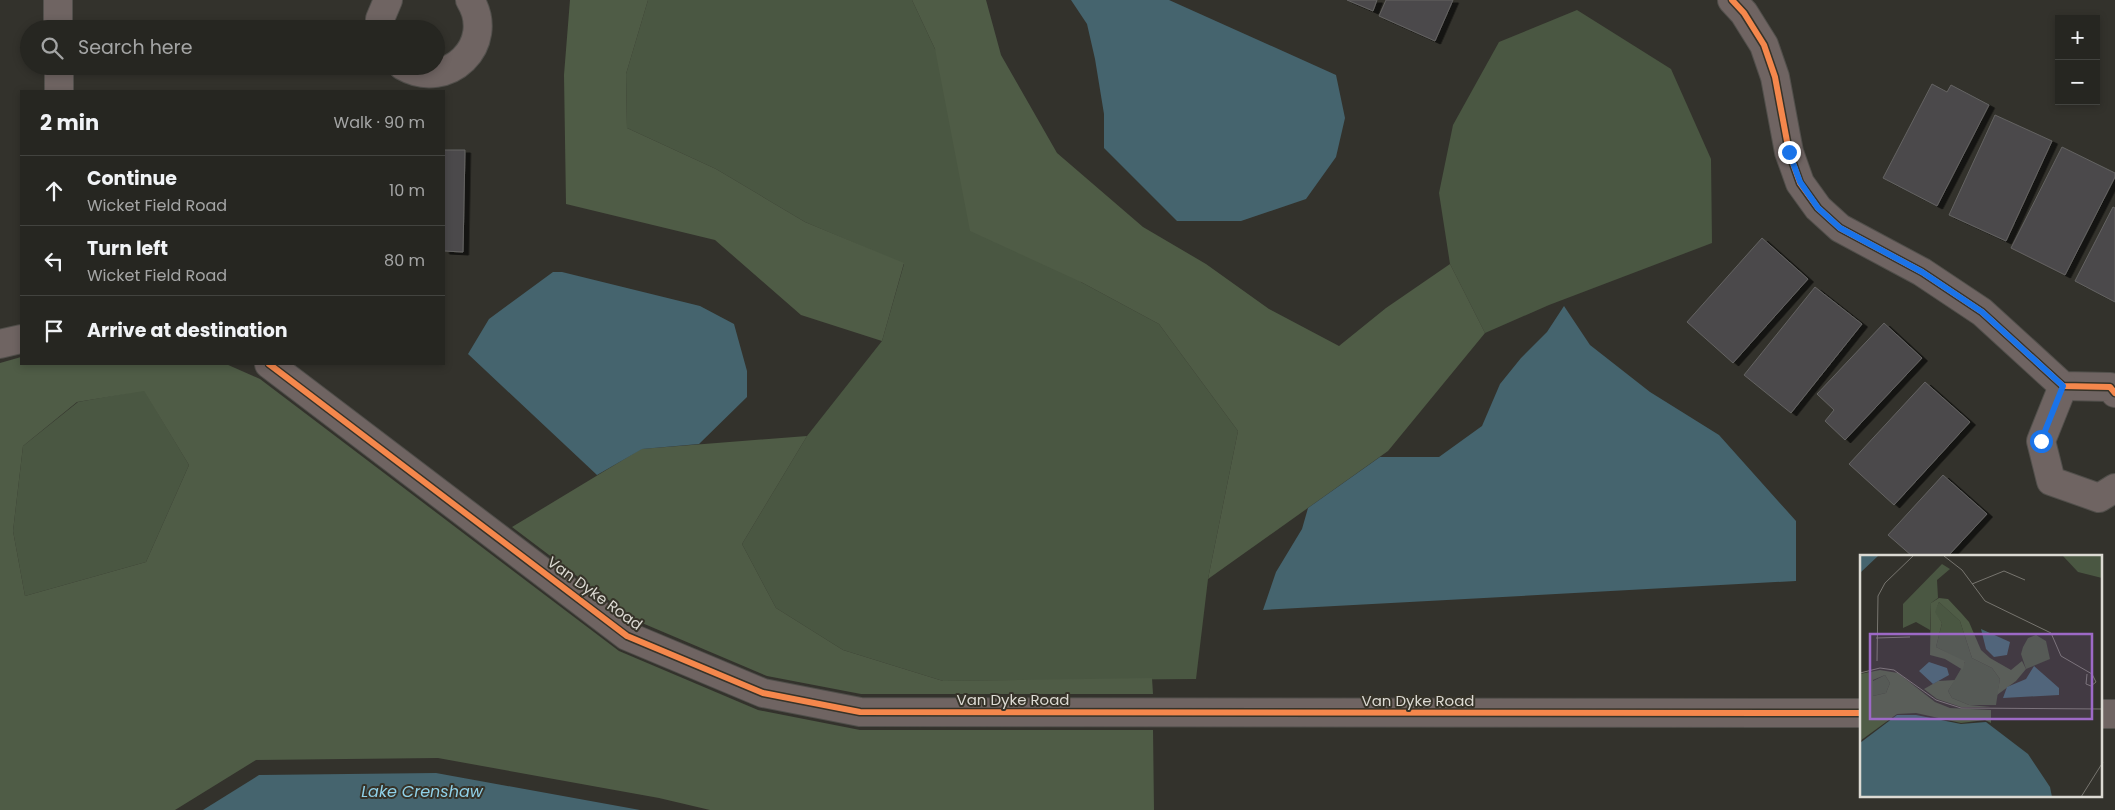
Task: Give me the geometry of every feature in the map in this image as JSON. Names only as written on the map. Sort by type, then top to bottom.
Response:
[{"type":"street","points":[[58,0],[58,20]]},
{"type":"street","points":[[380,20],[388,0]]},
{"type":"street","points":[[445,72],[458,65],[469,54],[476,39],[478,23],[470,0]]},
{"type":"street","points":[[1732,0],[1744,13],[1764,45],[1775,77],[1789,152],[1800,182],[1818,208],[1840,228],[1922,272],[1982,312],[2063,386],[2110,387],[2115,393]]},
{"type":"street","points":[[59,75],[59,90]]},
{"type":"street","points":[[0,344],[20,339]]},
{"type":"street","name":"Van Dyke Road","points":[[270,365],[627,636],[763,693],[860,712],[1860,714]]},
{"type":"street","points":[[2063,386],[2041,441],[2052,481],[2099,498],[2115,488]]},
{"type":"street","points":[[2102,714],[2115,714]]},
{"type":"green space","points":[[570,0],[648,0],[626,74],[627,128],[716,169],[805,222],[904,263],[882,341],[801,315],[715,240],[566,204],[564,75]]},
{"type":"green space","points":[[648,0],[912,0],[935,49],[1081,282],[1159,324],[1238,431],[1208,579],[1196,679],[943,681],[843,650],[776,608],[742,544],[807,436],[882,341],[904,264],[805,222],[716,169],[627,128],[626,74]]},
{"type":"green space","points":[[912,0],[986,0],[1001,55],[1057,153],[1143,227],[1206,264],[1269,309],[1339,346],[1386,308],[1450,264],[1485,333],[1388,451],[1208,579],[1238,431],[1159,324],[1081,282],[970,231],[935,49]]},
{"type":"green space","points":[[1577,10],[1671,69],[1711,159],[1712,243],[1549,305],[1485,333],[1450,264],[1439,193],[1453,125],[1499,42]]},
{"type":"green space","points":[[20,357],[20,365],[228,365],[260,379],[619,651],[758,710],[860,730],[1153,730],[1154,810],[710,810],[659,798],[438,758],[256,760],[175,810],[0,810],[0,363]],"holes":[[[144,391],[189,465],[146,562],[25,596],[13,531],[23,446],[77,402]]]},
{"type":"green space","points":[[144,390],[189,465],[146,562],[25,596],[13,531],[23,446],[78,402]]},
{"type":"green space","points":[[807,436],[742,544],[776,608],[843,650],[943,681],[1152,678],[1153,694],[861,694],[767,676],[635,620],[512,527],[641,449]]},
{"type":"water","points":[[1071,0],[1169,0],[1336,75],[1345,118],[1336,157],[1306,199],[1241,221],[1177,221],[1104,148],[1104,114],[1095,59],[1087,24]]},
{"type":"water","points":[[553,272],[562,272],[700,306],[734,324],[747,371],[747,397],[699,444],[642,449],[597,475],[468,354],[489,319]]},
{"type":"water","points":[[1564,306],[1590,345],[1650,392],[1719,435],[1796,521],[1796,581],[1263,610],[1276,572],[1302,529],[1308,508],[1380,457],[1439,457],[1482,426],[1500,384],[1521,358],[1547,332]]},
{"type":"water","name":"Lake Crenshaw","points":[[436,773],[640,810],[203,810],[259,775]]},
{"type":"building","points":[[1347,0],[1377,0],[1373,11]]},
{"type":"building","points":[[1386,0],[1453,0],[1435,41],[1379,16]]},
{"type":"building","points":[[1932,84],[1947,92],[1951,85],[1989,105],[1937,206],[1883,178]]},
{"type":"building","points":[[1995,115],[2052,141],[2006,241],[1949,215]]},
{"type":"building","points":[[2062,147],[2115,173],[2115,177],[2065,275],[2011,248]]},
{"type":"building","points":[[445,150],[465,150],[463,252],[445,251]]},
{"type":"building","points":[[2113,207],[2115,208],[2115,302],[2075,281]]},
{"type":"building","points":[[1762,238],[1808,279],[1733,363],[1687,322]]},
{"type":"building","points":[[1815,287],[1862,324],[1791,413],[1744,375]]},
{"type":"building","points":[[1884,323],[1922,358],[1845,440],[1825,421],[1834,410],[1817,394]]},
{"type":"building","points":[[1925,382],[1970,422],[1894,505],[1849,464]]},
{"type":"building","points":[[1943,475],[1987,514],[1949,555],[1911,555],[1888,535]]},
{"type":"cycle path","points":[[1732,0],[1744,13],[1764,45],[1775,77],[1789,152],[1800,183],[1818,208],[1840,228],[1922,272],[1982,312],[2063,386],[2110,387],[2115,393]]},
{"type":"cycle path","points":[[270,365],[627,636],[763,693],[860,712],[1860,713]]},
{"type":"route","points":[[1789,152],[1800,182],[1818,208],[1840,228],[1922,272],[1982,312],[2063,386],[2041,441]]}]
